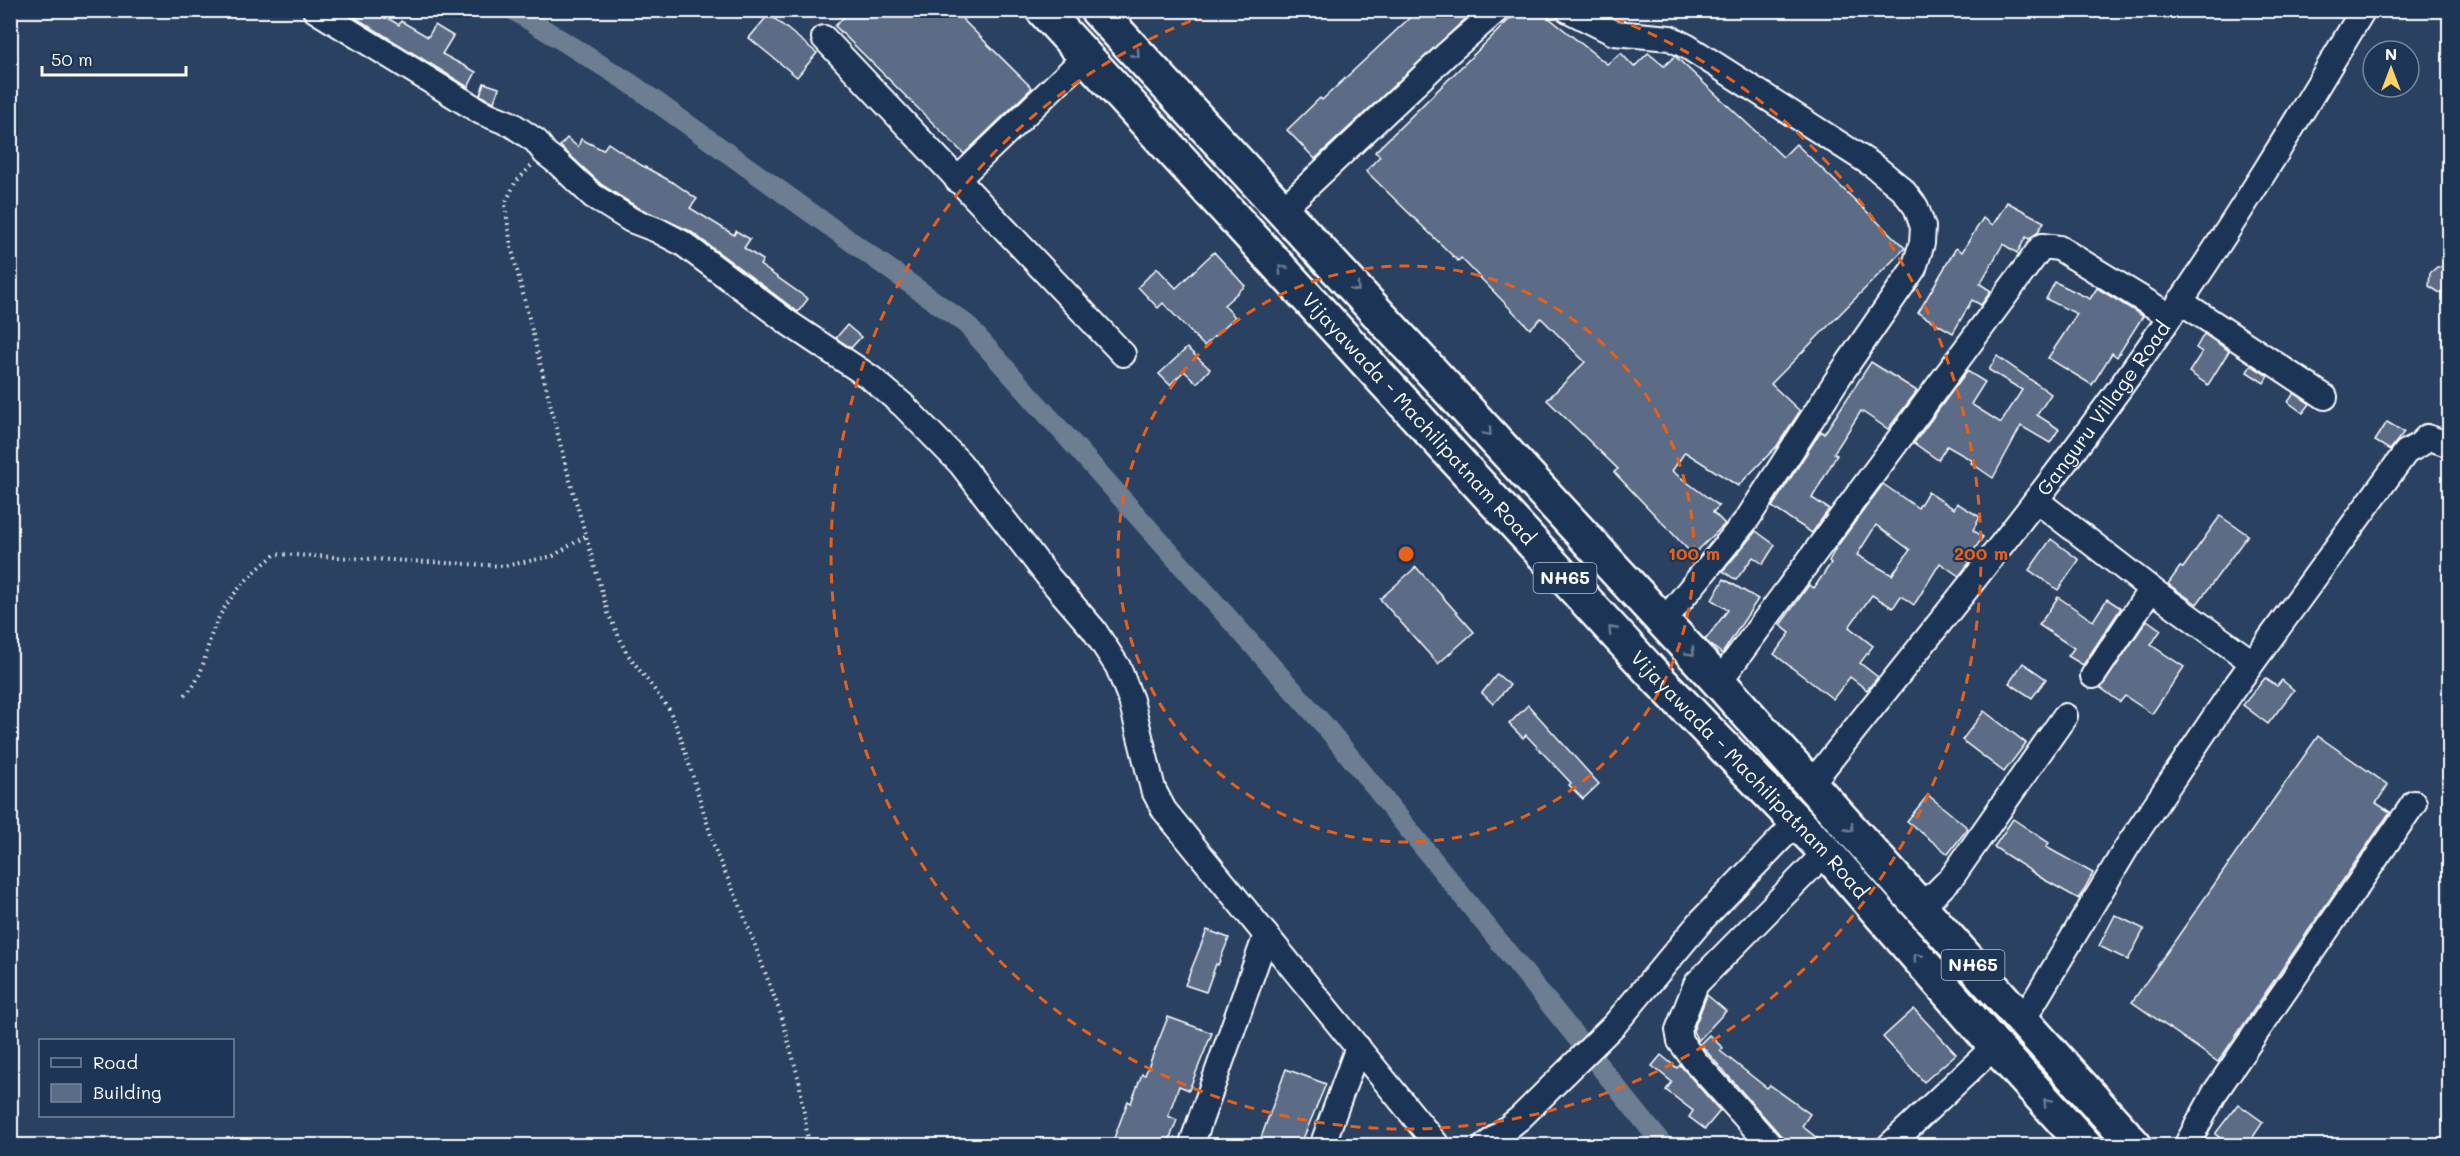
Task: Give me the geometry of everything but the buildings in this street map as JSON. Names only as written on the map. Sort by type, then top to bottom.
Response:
[{"type":"highway","name":"Vijayawada - Machilipatnam Road","points":[[1043,10],[1654,675],[1826,852],[1995,1046],[2086,1146]]},
{"type":"highway","name":"Vijayawada - Machilipatnam Road","points":[[1097,10],[1719,682],[2135,1146]]},
{"type":"street","points":[[315,10],[481,112],[511,124],[536,141],[545,153],[593,196],[631,220],[682,243],[799,331],[871,378],[903,405],[960,463],[1050,579],[1094,630],[1118,667],[1131,700],[1153,789],[1164,810],[1438,1146]]},
{"type":"street","points":[[1282,210],[1448,52],[1497,10]]},
{"type":"street","points":[[1568,10],[1614,33],[1664,37],[1688,47],[1874,166],[1902,189],[1916,207],[1923,227],[1922,243],[1914,268],[1840,375],[1748,518],[1663,622]]},
{"type":"street","name":"Ganguru Village Road","points":[[1811,784],[2036,500],[2175,308],[2271,164],[2357,14]]},
{"type":"street","points":[[824,39],[1123,354]]},
{"type":"street","points":[[957,180],[1086,56]]},
{"type":"street","points":[[1719,682],[2042,246],[2059,248],[2175,308],[2325,397]]},
{"type":"street","points":[[2022,1022],[2127,847],[2252,662],[2406,452],[2420,445],[2427,437],[2450,445]]},
{"type":"street","points":[[2036,500],[2151,589],[2252,662]]},
{"type":"street","points":[[2092,676],[2151,589]]},
{"type":"street","points":[[1919,904],[1936,893],[1952,877],[2065,716]]},
{"type":"street","points":[[2187,1146],[2211,1098],[2414,803]]},
{"type":"street","points":[[1485,1146],[1520,1118],[1615,1024],[1702,920],[1797,822]]},
{"type":"street","points":[[1771,1146],[1695,1061],[1680,1041],[1678,1030],[1696,984],[1826,852]]},
{"type":"street","points":[[1191,1146],[1266,934]]},
{"type":"street","points":[[1888,1146],[1995,1046]]},
{"type":"street","points":[[1322,1146],[1358,1047]]},
{"type":"path","points":[[545,153],[515,183],[505,204],[511,246],[565,463],[609,613],[626,652],[669,709],[680,735],[717,855],[740,905],[782,1015],[799,1080],[808,1146]]},
{"type":"path","points":[[185,695],[196,685],[214,627],[231,599],[256,569],[276,554],[505,566],[553,556],[587,535]]},
{"type":"waterway","points":[[513,10],[630,83],[966,324],[1326,727],[1664,1146]]}]
